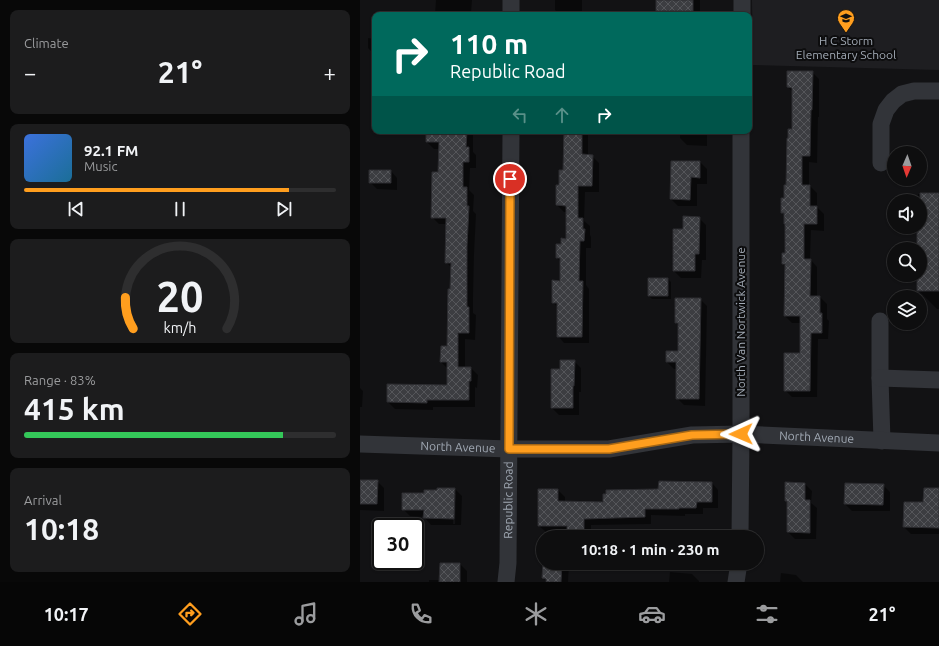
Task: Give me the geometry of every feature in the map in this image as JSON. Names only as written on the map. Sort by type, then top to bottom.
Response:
[{"type":"street","points":[[511,0],[511,12]]},
{"type":"street","points":[[742,0],[742,12]]},
{"type":"street","points":[[881,163],[882,124],[886,110],[893,101],[902,94],[914,91],[939,92]]},
{"type":"street","name":"Republic Road","points":[[506,582],[508,563],[510,134]]},
{"type":"street","name":"North Van Nortwick Avenue","points":[[740,530],[741,134]]},
{"type":"street","points":[[880,321],[882,441]]},
{"type":"street","points":[[880,378],[939,380]]},
{"type":"street","name":"North Avenue","points":[[360,444],[509,449],[609,449],[692,435],[741,434],[939,443]]},
{"type":"street","points":[[736,582],[738,570]]},
{"type":"shaded area","name":"H C Storm Elementary School","points":[[752,0],[939,0],[939,70],[753,65]]},
{"type":"building","points":[[656,0],[693,0],[693,11],[656,11]]},
{"type":"building","points":[[787,71],[813,71],[810,156],[802,156],[802,185],[810,185],[810,206],[817,206],[817,224],[804,224],[804,259],[811,259],[810,296],[820,296],[822,333],[811,333],[810,391],[784,391],[784,353],[800,353],[800,316],[784,316],[785,264],[782,264],[782,253],[785,253],[785,224],[784,213],[781,213],[781,198],[784,198],[784,185],[786,185],[788,129],[792,129],[792,88],[787,87]]},
{"type":"building","points":[[426,134],[467,134],[466,147],[469,147],[469,162],[463,162],[463,187],[467,187],[467,206],[469,206],[467,246],[467,307],[469,307],[469,333],[458,333],[458,367],[471,367],[469,400],[427,400],[427,403],[387,402],[387,384],[447,385],[447,362],[440,362],[441,346],[447,346],[448,289],[450,289],[451,263],[445,263],[446,218],[431,218],[432,172],[438,172],[439,142],[426,142]]},
{"type":"building","points":[[564,134],[582,134],[582,154],[593,155],[592,186],[578,186],[578,218],[583,218],[583,229],[585,229],[584,241],[580,241],[579,281],[583,281],[582,337],[557,337],[557,303],[552,303],[552,280],[560,281],[560,258],[556,258],[556,244],[561,244],[561,238],[566,239],[566,206],[556,205],[556,185],[559,185],[559,170],[563,170]]},
{"type":"building","points":[[671,161],[700,161],[700,178],[691,177],[690,200],[670,199]]},
{"type":"building","points":[[369,170],[391,170],[391,183],[369,183]]},
{"type":"building","points":[[939,193],[939,291],[917,290],[917,282],[927,282],[927,242],[917,242],[917,234],[927,234],[927,194],[920,194]]},
{"type":"building","points":[[683,216],[700,217],[699,254],[695,254],[695,271],[673,271],[673,229],[683,229]]},
{"type":"building","points":[[648,278],[668,278],[668,296],[648,296]]},
{"type":"building","points":[[675,298],[701,298],[699,399],[676,399],[676,362],[666,362],[666,351],[678,351],[678,323],[675,323]]},
{"type":"building","points":[[560,360],[575,360],[573,408],[551,408],[551,369],[560,369]]},
{"type":"building","points":[[360,480],[378,480],[377,504],[360,504]]},
{"type":"building","points":[[659,481],[712,482],[712,502],[697,502],[696,508],[645,509],[645,517],[584,519],[584,530],[567,530],[567,526],[538,526],[538,489],[558,489],[558,501],[603,502],[603,494],[606,494],[606,490],[658,489]]},
{"type":"building","points":[[785,482],[805,483],[805,500],[810,500],[810,533],[787,532],[787,501],[785,501]]},
{"type":"building","points":[[845,483],[884,484],[883,505],[844,504]]},
{"type":"building","points":[[437,488],[455,488],[454,519],[423,518],[424,510],[402,510],[402,493],[424,493],[424,490],[437,490]]},
{"type":"building","points":[[924,488],[939,488],[939,528],[903,527],[904,502],[923,502]]},
{"type":"building","points":[[440,563],[460,563],[460,582],[439,582]]},
{"type":"building","points":[[543,570],[562,570],[561,582],[546,582],[546,579],[542,578]]},
{"type":"place","name":"H C Storm Elementary School","points":[[846,33]]},
{"type":"route","points":[[510,179],[509,449],[609,449],[692,435],[741,434]]}]
